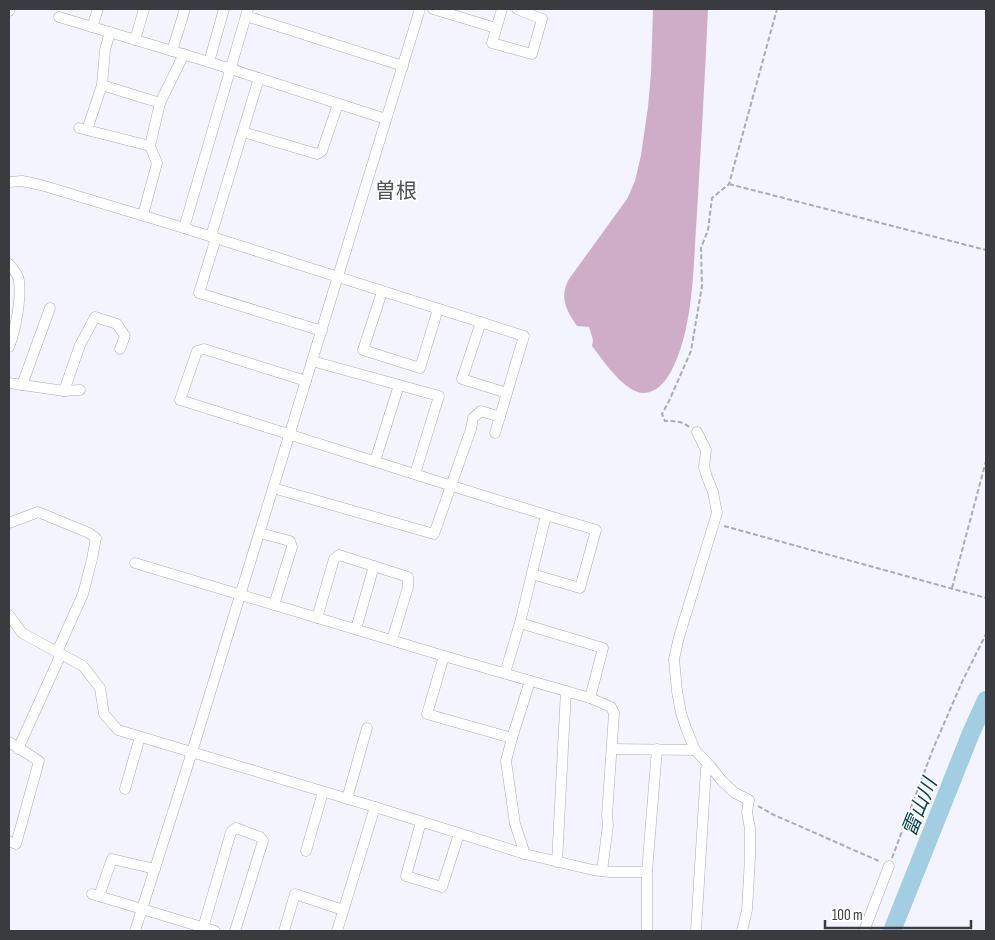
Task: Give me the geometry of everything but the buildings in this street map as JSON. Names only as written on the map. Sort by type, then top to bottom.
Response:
[{"type":"street","points":[[92,27],[98,9]]},
{"type":"street","points":[[135,40],[144,9]]},
{"type":"street","points":[[172,51],[186,9]]},
{"type":"street","points":[[209,62],[224,9]]},
{"type":"street","points":[[135,931],[241,595],[420,9]]},
{"type":"street","points":[[433,9],[496,28]]},
{"type":"street","points":[[502,9],[492,43],[532,54],[542,19],[517,9]]},
{"type":"street","points":[[184,228],[247,12],[403,66]]},
{"type":"street","points":[[60,17],[184,54],[386,119]]},
{"type":"street","points":[[110,32],[105,50],[102,84],[83,129],[150,146]]},
{"type":"street","points":[[143,215],[157,164],[150,146],[160,103],[184,54]]},
{"type":"street","points":[[259,78],[242,132],[199,293],[322,331]]},
{"type":"street","points":[[102,84],[160,103]]},
{"type":"street","points":[[242,132],[317,154],[322,151],[338,104]]},
{"type":"street","points":[[9,182],[22,181],[41,185],[143,215],[524,336],[495,433]]},
{"type":"street","points":[[9,264],[18,276],[19,292],[9,347]]},
{"type":"street","points":[[382,292],[363,350],[420,368],[438,309]]},
{"type":"street","points":[[22,385],[50,308]]},
{"type":"street","points":[[64,391],[80,345],[95,317],[117,324],[125,336],[120,349]]},
{"type":"street","points":[[481,322],[462,379],[507,393]]},
{"type":"street","points":[[306,381],[204,349],[197,351],[180,400],[596,530],[580,588],[532,574]]},
{"type":"street","points":[[312,361],[440,396],[415,474]]},
{"type":"street","points":[[9,383],[64,391],[80,390]]},
{"type":"street","points":[[374,461],[399,385]]},
{"type":"street","points":[[273,488],[434,534],[473,418],[481,411],[500,417]]},
{"type":"street","points":[[697,432],[706,450],[704,467],[713,492],[717,513],[674,658],[677,691],[682,713],[695,750],[722,781],[735,793],[748,800],[750,858],[747,910],[742,931]]},
{"type":"street","points":[[9,523],[38,512],[90,533],[96,538],[83,594],[18,748]]},
{"type":"street","points":[[505,673],[520,623],[546,515]]},
{"type":"street","points":[[260,533],[290,541],[292,547],[274,605]]},
{"type":"street","points":[[317,618],[334,559],[340,555],[408,577],[408,587],[392,640]]},
{"type":"street","points":[[135,563],[590,698],[611,708],[614,713],[608,825],[602,871]]},
{"type":"street","points":[[356,630],[374,566]]},
{"type":"street","points":[[9,617],[22,633],[83,666],[100,688],[104,714],[118,730],[376,807],[525,854],[593,870],[647,872]]},
{"type":"street","points":[[520,623],[603,648],[590,698]]},
{"type":"street","points":[[444,656],[427,714],[512,738]]},
{"type":"street","points":[[525,854],[515,824],[506,761],[530,681]]},
{"type":"street","points":[[557,862],[566,691]]},
{"type":"street","points":[[347,799],[367,728]]},
{"type":"street","points":[[125,789],[140,737]]},
{"type":"street","points":[[9,742],[39,761],[16,844],[9,840]]},
{"type":"street","points":[[612,749],[695,750]]},
{"type":"street","points":[[646,931],[647,872],[657,750]]},
{"type":"street","points":[[696,931],[706,769],[710,766]]},
{"type":"street","points":[[306,851],[323,792]]},
{"type":"street","points":[[337,931],[376,807]]},
{"type":"street","points":[[421,822],[406,876],[442,887],[459,834]]},
{"type":"street","points":[[203,928],[231,832],[236,828],[260,837],[263,841],[235,931]]},
{"type":"street","points":[[154,869],[112,859],[96,895],[215,931]]},
{"type":"street","points":[[864,931],[890,866]]},
{"type":"street","points":[[284,931],[295,894],[343,910]]},
{"type":"path","points":[[697,432],[686,424],[665,421],[662,414],[691,351],[702,286],[701,248],[708,230],[712,198],[730,184],[777,9]]},
{"type":"path","points":[[730,184],[986,250]]},
{"type":"path","points":[[952,588],[986,460]]},
{"type":"path","points":[[714,523],[986,598]]},
{"type":"path","points":[[748,800],[772,814],[890,866],[933,749],[962,682],[986,634]]},
{"type":"shaded area","points":[[653,9],[708,9],[690,307],[676,362],[660,386],[653,391],[645,393],[631,389],[610,370],[592,346],[593,340],[589,327],[577,326],[567,309],[564,292],[569,279],[627,199],[635,181],[648,107]]},
{"type":"waterway","name":"雷山川","points":[[892,931],[986,700]]},
{"type":"district","name":"曽根","points":[[396,191]]}]
